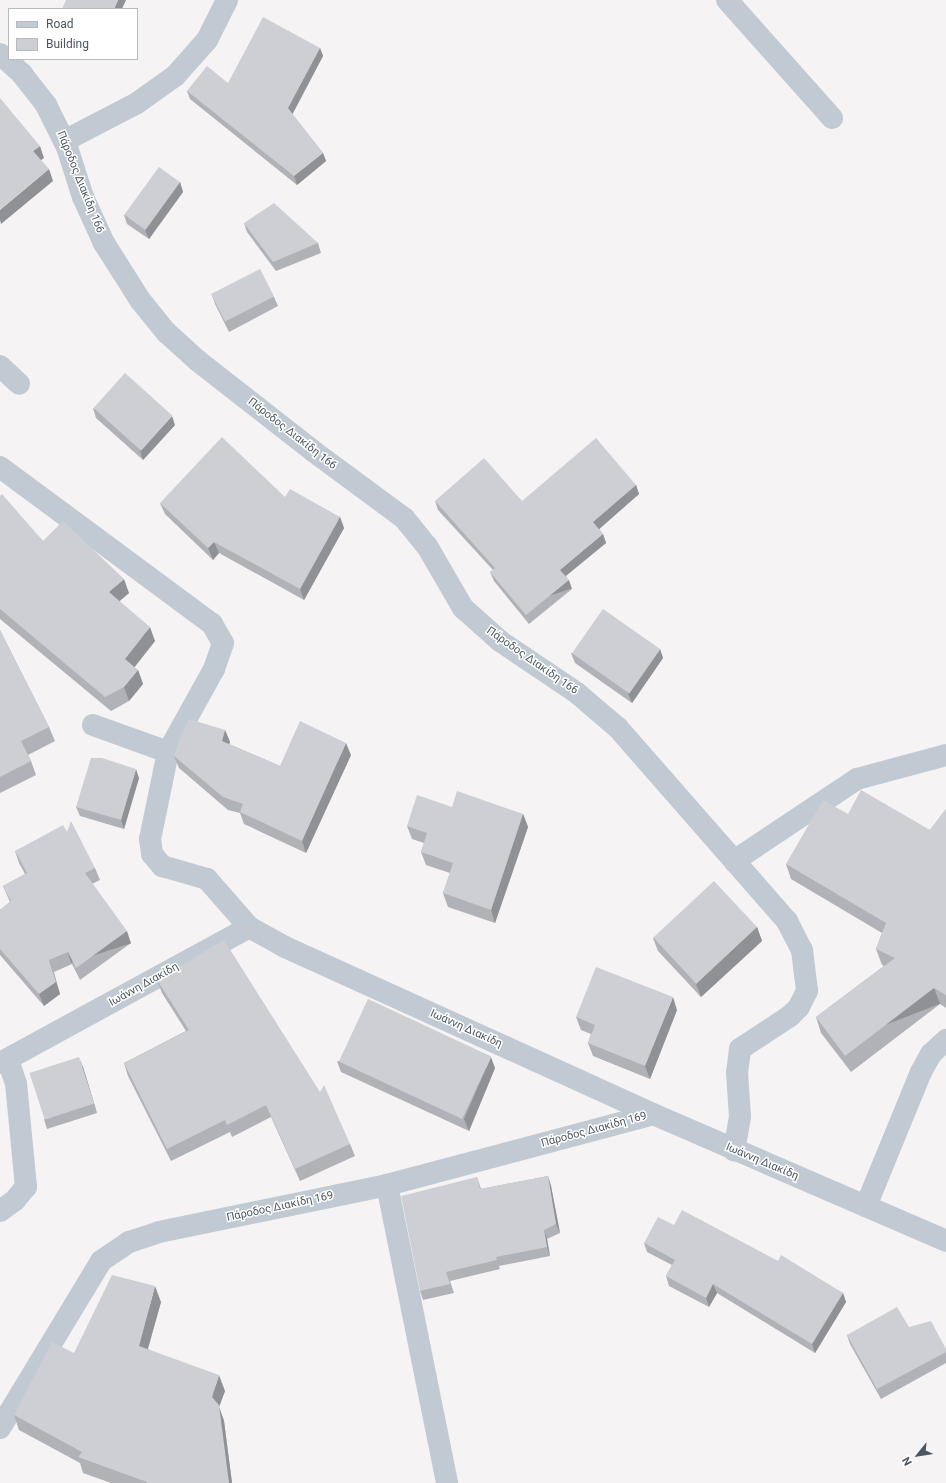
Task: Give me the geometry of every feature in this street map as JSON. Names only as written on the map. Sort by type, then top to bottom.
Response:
[{"type":"street","points":[[64,141],[137,103],[175,76],[205,44],[227,0]]},
{"type":"street","points":[[727,0],[832,118]]},
{"type":"street","name":"Πάροδος Διακίδη 166","points":[[0,54],[39,94],[64,141],[83,197],[104,242],[140,300],[166,332],[198,361],[313,451],[404,518],[427,546],[463,608],[500,641],[604,715],[642,753],[734,861],[768,897],[796,935],[805,962],[807,991],[799,1007],[790,1016],[740,1049],[737,1072],[740,1117],[734,1150]]},
{"type":"street","points":[[0,366],[19,384]]},
{"type":"street","points":[[0,467],[212,624],[223,643],[214,669],[168,752],[150,839],[152,854],[162,866],[207,879],[249,927]]},
{"type":"street","points":[[93,724],[168,752]]},
{"type":"street","points":[[734,861],[857,780],[946,755]]},
{"type":"street","name":"Ιωάννη Διακίδη","points":[[4,1062],[249,927],[286,947],[653,1114],[866,1206],[944,1242]]},
{"type":"street","points":[[866,1206],[921,1072],[931,1054],[946,1040]]},
{"type":"street","points":[[0,1211],[15,1200],[26,1187],[16,1084],[4,1062]]},
{"type":"street","name":"Πάροδος Διακίδη 169","points":[[0,1428],[101,1261],[129,1242],[159,1232],[387,1185],[653,1114]]},
{"type":"street","points":[[387,1185],[447,1483]]},
{"type":"building","points":[[66,0],[118,0],[114,8],[62,8]]},
{"type":"building","points":[[263,17],[320,48],[288,108],[323,153],[294,176],[187,91],[207,66],[228,83]]},
{"type":"building","points":[[0,98],[40,146],[33,151],[49,169],[0,210]]},
{"type":"building","points":[[159,167],[180,182],[145,230],[124,215]]},
{"type":"building","points":[[274,203],[318,243],[273,262],[244,223]]},
{"type":"building","points":[[260,269],[274,297],[225,322],[211,294]]},
{"type":"building","points":[[125,373],[173,416],[141,451],[94,408]]},
{"type":"building","points":[[222,437],[285,497],[290,489],[340,517],[300,589],[214,542],[208,548],[160,503]]},
{"type":"building","points":[[596,438],[636,485],[593,522],[603,534],[560,570],[569,580],[526,615],[490,572],[495,568],[435,501],[484,458],[522,501]]},
{"type":"building","points":[[2,494],[43,541],[63,521],[124,579],[109,592],[150,627],[125,659],[138,670],[124,687],[105,697],[0,609],[0,496]]},
{"type":"building","points":[[603,609],[660,649],[629,693],[572,653]]},
{"type":"building","points":[[0,630],[49,727],[21,741],[31,761],[0,777]]},
{"type":"building","points":[[189,719],[225,730],[222,741],[280,766],[300,721],[346,743],[302,841],[240,812],[243,804],[223,797],[174,756],[181,735]]},
{"type":"building","points":[[91,758],[102,758],[136,769],[121,820],[76,807]]},
{"type":"building","points":[[861,790],[930,830],[946,809],[946,995],[934,988],[845,1056],[816,1017],[895,958],[876,949],[886,923],[786,864],[823,800],[848,814]]},
{"type":"building","points":[[457,791],[523,814],[491,910],[443,893],[453,863],[421,852],[427,833],[407,826],[417,795],[452,807]]},
{"type":"building","points":[[71,821],[95,868],[85,873],[127,931],[76,968],[68,952],[49,960],[56,982],[39,994],[0,949],[0,910],[11,901],[3,886],[27,873],[15,851],[63,825],[67,832]]},
{"type":"building","points":[[714,881],[757,927],[696,984],[653,938]]},
{"type":"building","points":[[224,940],[320,1092],[324,1085],[350,1144],[295,1169],[266,1105],[227,1125],[225,1120],[167,1149],[124,1063],[189,1030],[157,980]]},
{"type":"building","points":[[596,967],[673,997],[645,1066],[588,1043],[595,1025],[576,1017]]},
{"type":"building","points":[[368,999],[491,1056],[462,1119],[339,1062]]},
{"type":"building","points":[[79,1057],[94,1104],[45,1120],[30,1073]]},
{"type":"building","points":[[548,1176],[556,1224],[544,1230],[547,1247],[496,1257],[497,1260],[446,1272],[450,1284],[420,1291],[401,1196],[477,1177],[480,1189]]},
{"type":"building","points":[[682,1210],[778,1261],[781,1255],[843,1293],[812,1344],[713,1284],[706,1298],[666,1276],[675,1260],[644,1243],[658,1217],[674,1225]]},
{"type":"building","points":[[112,1275],[155,1286],[139,1346],[219,1375],[212,1397],[219,1405],[229,1483],[146,1483],[147,1482],[78,1457],[82,1452],[14,1415],[52,1342],[74,1353]]},
{"type":"building","points":[[897,1307],[909,1327],[931,1321],[946,1349],[946,1352],[877,1389],[847,1335]]}]
